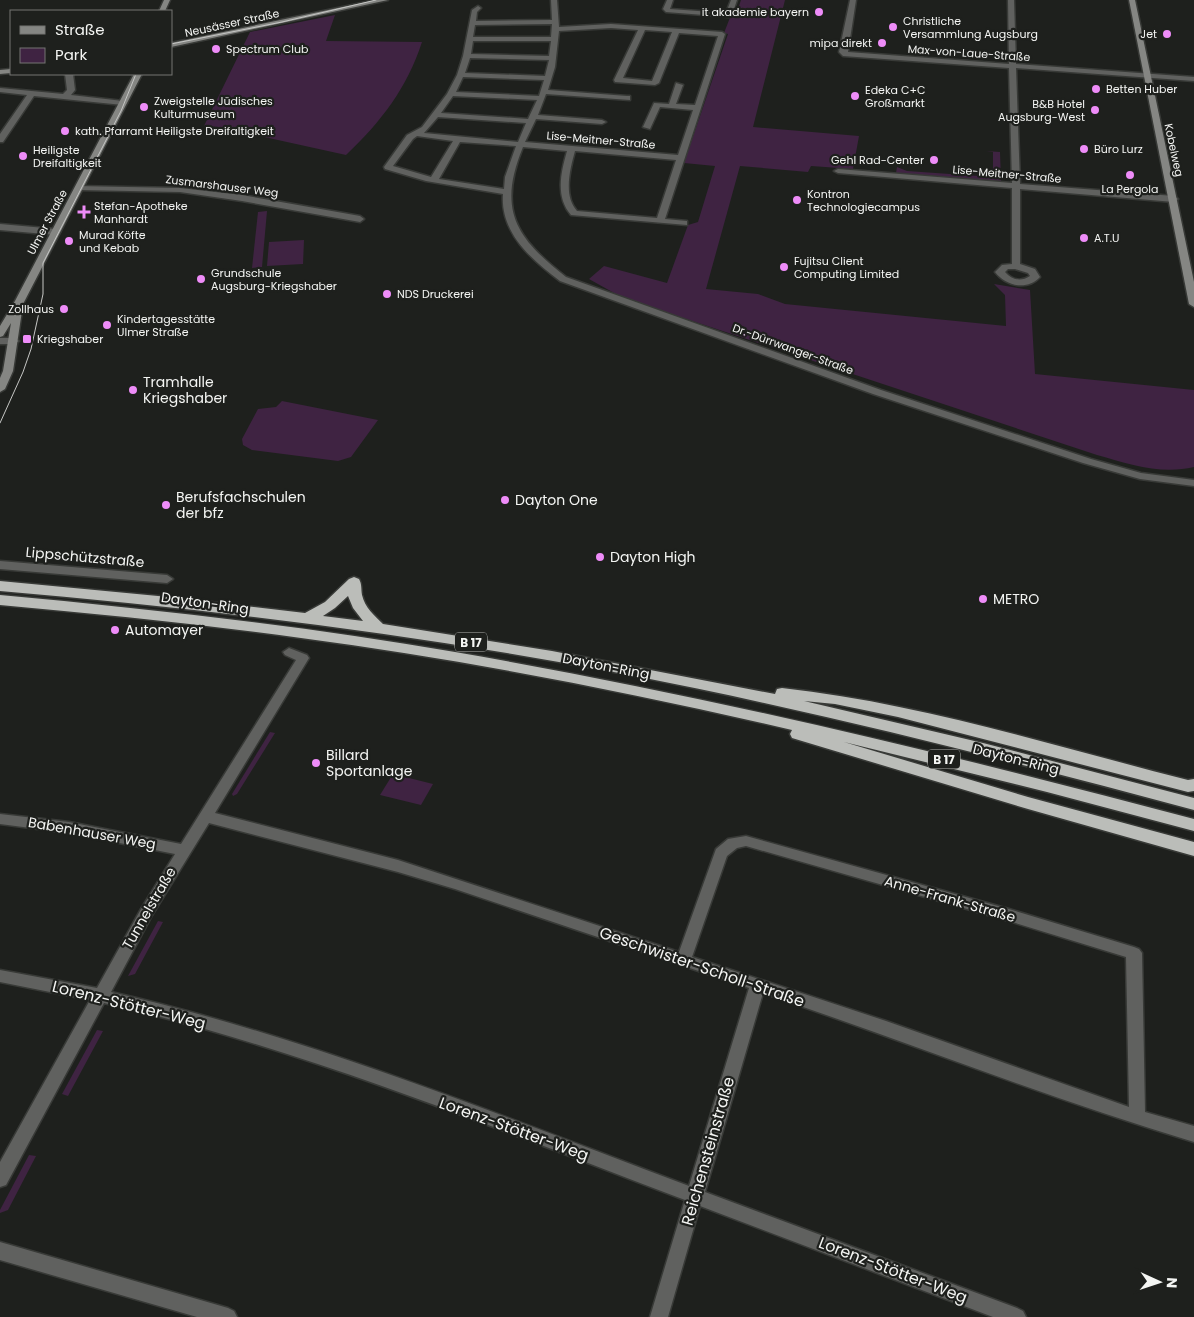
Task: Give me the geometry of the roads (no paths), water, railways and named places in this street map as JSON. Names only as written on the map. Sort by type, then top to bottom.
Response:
[{"type":"highway","points":[[310,617],[330,605],[354,582],[354,598],[360,610],[379,628]]},
{"type":"highway","name":"Dayton-Ring","points":[[0,586],[118,595],[310,617],[566,658],[698,683],[922,734],[1033,761],[1194,804]]},
{"type":"highway","name":"Dayton-Ring","points":[[0,600],[135,612],[370,644],[560,675],[691,700],[927,754],[1194,825]]},
{"type":"highway","points":[[698,683],[835,699],[898,711],[1192,787]]},
{"type":"highway","points":[[691,700],[854,752],[1192,850]]},
{"type":"main road","name":"Neusässer Straße","points":[[172,42],[362,0]]},
{"type":"main road","name":"Neusässer Straße","points":[[172,45],[385,0]]},
{"type":"main road","name":"Kobelweg","points":[[1132,0],[1194,304]]},
{"type":"main road","name":"Ulmer Straße","points":[[0,334],[20,301],[137,75]]},
{"type":"main road","name":"Ulmer Straße","points":[[0,389],[8,371],[20,301]]},
{"type":"street","name":"Dr.-Dürrwanger-Straße","points":[[554,0],[555,39],[548,78],[508,175],[509,211],[521,240],[546,266],[568,282],[878,392],[1087,461],[1140,476],[1194,482]]},
{"type":"street","points":[[670,0],[666,9],[668,11],[729,15],[734,0]]},
{"type":"street","name":"Max-von-Laue-Straße","points":[[853,0],[843,52],[846,54],[1194,79]]},
{"type":"street","points":[[1011,0],[1016,186],[1016,266]]},
{"type":"street","points":[[478,8],[474,11],[467,56],[461,75],[451,94],[425,129],[410,137],[388,169],[496,192],[508,192]]},
{"type":"street","points":[[473,23],[611,26],[722,34],[660,221]]},
{"type":"street","points":[[642,29],[618,80],[655,83],[676,31]]},
{"type":"street","points":[[471,39],[555,39]]},
{"type":"street","points":[[467,56],[552,58]]},
{"type":"street","points":[[65,97],[70,90],[69,75]]},
{"type":"street","points":[[461,75],[548,78]]},
{"type":"street","points":[[672,106],[679,85]]},
{"type":"street","points":[[0,90],[123,103]]},
{"type":"street","points":[[0,140],[32,94]]},
{"type":"street","points":[[451,94],[627,98]]},
{"type":"street","points":[[647,127],[657,105],[698,108]]},
{"type":"street","points":[[437,115],[602,122]]},
{"type":"street","name":"Lise-Meitner-Straße","points":[[416,134],[680,158]]},
{"type":"street","points":[[434,180],[458,139]]},
{"type":"street","points":[[572,148],[565,175],[566,197],[570,210],[580,214],[684,223]]},
{"type":"street","name":"Lise-Meitner-Straße","points":[[838,171],[1174,199]]},
{"type":"street","name":"Zusmarshauser Weg","points":[[79,188],[180,190],[242,198],[360,219]]},
{"type":"street","points":[[0,227],[56,232]]},
{"type":"street","points":[[0,342],[14,341]]},
{"type":"street","name":"Lippschützstraße","points":[[0,565],[167,579]]},
{"type":"street","name":"Tunnelstraße","points":[[0,1179],[100,996],[183,850],[303,658],[289,652]]},
{"type":"street","name":"Geschwister-Scholl-Straße","points":[[204,816],[420,873],[886,1028],[1137,1117],[1194,1134]]},
{"type":"street","name":"Babenhauser Weg","points":[[0,819],[31,821],[104,833],[183,850]]},
{"type":"street","name":"Anne-Frank-Straße","points":[[684,961],[721,853],[733,843],[746,841],[1009,915],[1134,953],[1137,1117]]},
{"type":"street","name":"Lorenz-Stötter-Weg","points":[[0,976],[100,996],[182,1017],[340,1064],[1017,1317]]},
{"type":"street","name":"Reichensteinstraße","points":[[659,1317],[757,986]]},
{"type":"street","points":[[0,1251],[228,1317]]},
{"type":"tram line","points":[[172,44],[282,22],[376,0]]},
{"type":"tram line","points":[[0,423],[23,372],[31,349],[43,294],[43,263],[121,111],[136,75]]},
{"type":"place","name":"it akademie bayern","points":[[819,12]]},
{"type":"place","name":"Christliche Versammlung Augsburg","points":[[893,27]]},
{"type":"place","name":"Jet","points":[[1167,34]]},
{"type":"place","name":"mipa direkt","points":[[882,43]]},
{"type":"place","name":"Spectrum Club","points":[[216,49]]},
{"type":"place","name":"Betten Huber","points":[[1096,89]]},
{"type":"place","name":"Edeka C+C Großmarkt","points":[[855,96]]},
{"type":"place","name":"Zweigstelle Jüdisches Kulturmuseum","points":[[144,107]]},
{"type":"place","name":"B&B Hotel Augsburg-West","points":[[1095,110]]},
{"type":"place","name":"kath. Pfarramt Heiligste Dreifaltigkeit","points":[[65,131]]},
{"type":"place","name":"Büro Lurz","points":[[1084,149]]},
{"type":"place","name":"Heiligste Dreifaltigkeit","points":[[23,156]]},
{"type":"place","name":"Gehl Rad-Center","points":[[934,160]]},
{"type":"place","name":"La Pergola","points":[[1130,175]]},
{"type":"place","name":"Kontron Technologiecampus","points":[[797,200]]},
{"type":"place","name":"Stefan-Apotheke Manhardt","points":[[84,212]]},
{"type":"place","name":"A.T.U","points":[[1084,238]]},
{"type":"place","name":"Murad Köfte und Kebab","points":[[69,241]]},
{"type":"place","name":"Fujitsu Client Computing Limited","points":[[784,267]]},
{"type":"place","name":"Grundschule Augsburg-Kriegshaber","points":[[201,279]]},
{"type":"place","name":"NDS Druckerei","points":[[387,294]]},
{"type":"place","name":"Zollhaus","points":[[64,309]]},
{"type":"place","name":"Kindertagesstätte Ulmer Straße","points":[[107,325]]},
{"type":"place","name":"Kriegshaber","points":[[27,339]]},
{"type":"place","name":"Tramhalle Kriegshaber","points":[[133,390]]},
{"type":"place","name":"Dayton One","points":[[505,500]]},
{"type":"place","name":"Berufsfachschulen der bfz","points":[[166,505]]},
{"type":"place","name":"Dayton High","points":[[600,557]]},
{"type":"place","name":"METRO","points":[[983,599]]},
{"type":"place","name":"Automayer","points":[[115,630]]},
{"type":"place","name":"Billard Sportanlage","points":[[316,763]]}]
